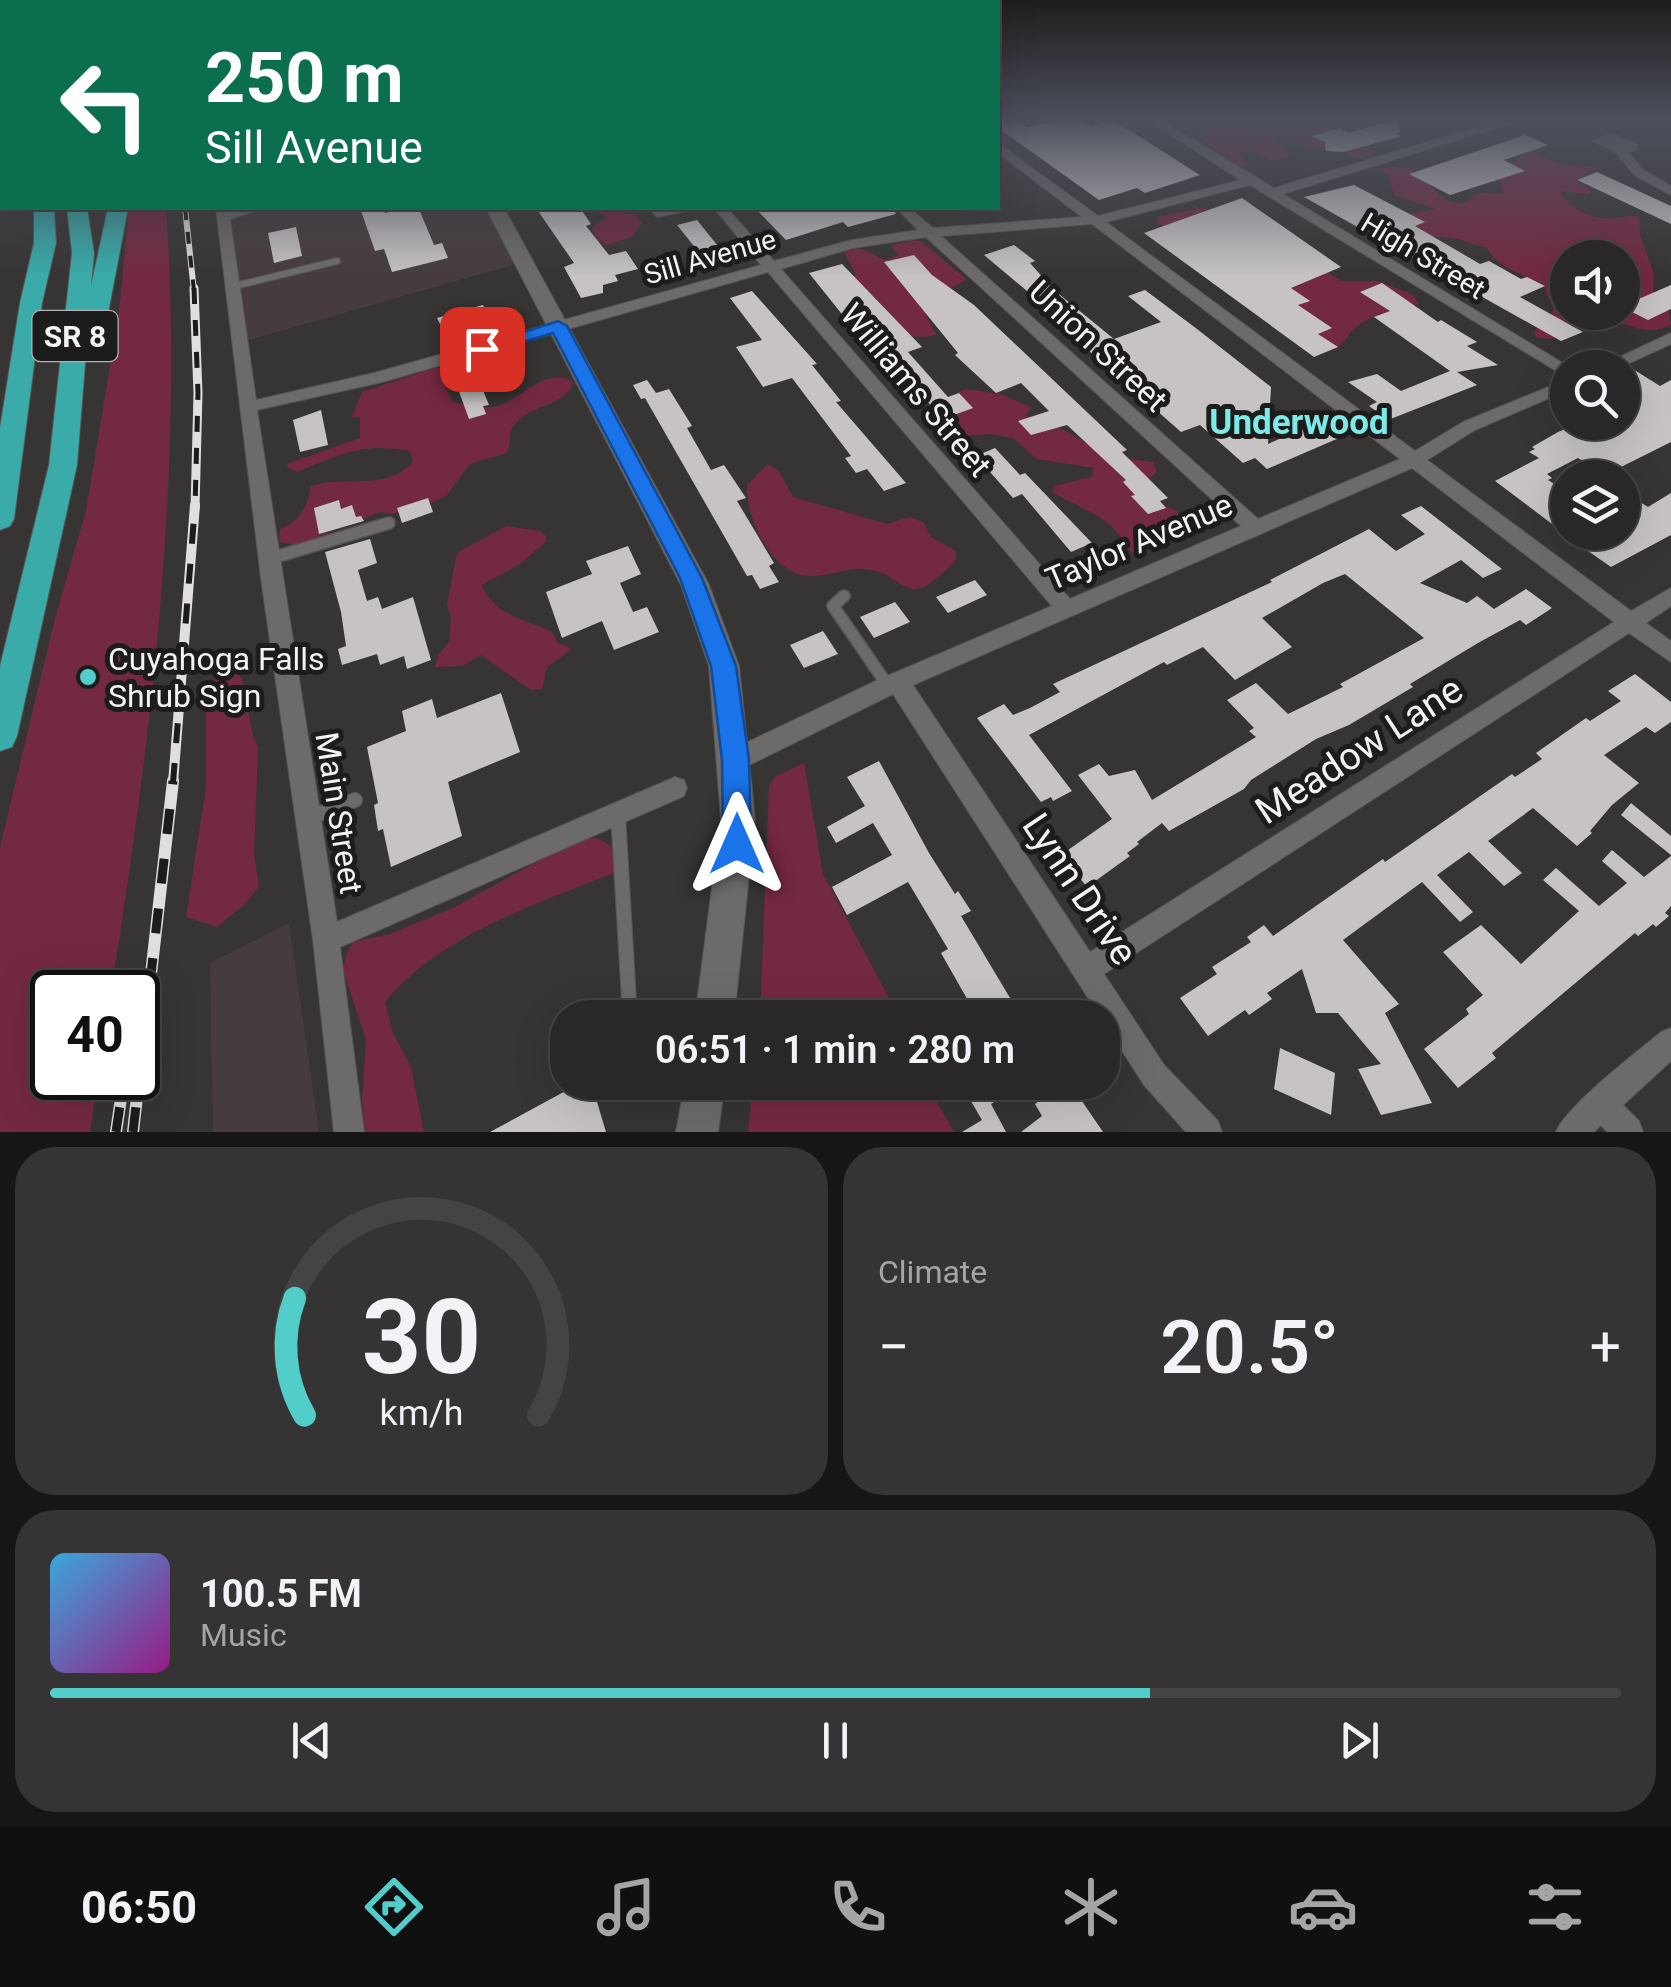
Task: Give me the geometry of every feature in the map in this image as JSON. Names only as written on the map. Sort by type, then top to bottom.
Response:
[{"type":"highway","points":[[23,210],[31,303]]},
{"type":"highway","name":"SR 8","points":[[0,519],[31,303],[45,242],[44,210]]},
{"type":"highway","name":"SR 8","points":[[0,736],[63,465],[82,253],[77,210]]},
{"type":"highway","points":[[63,465],[118,210]]},
{"type":"street","points":[[1032,172],[1671,653]]},
{"type":"street","name":"High Street","points":[[1236,172],[1550,362]]},
{"type":"street","points":[[1271,193],[1340,172]]},
{"type":"street","points":[[1638,172],[1671,191]]},
{"type":"street","name":"Sill Avenue","points":[[248,407],[376,378],[852,244],[928,233],[1097,220],[1251,181]]},
{"type":"street","points":[[496,210],[695,586],[724,666],[735,760],[737,844],[716,1000]]},
{"type":"street","name":"Williams Street","points":[[722,210],[1067,609]]},
{"type":"street","name":"Union Street","points":[[904,210],[1255,528]]},
{"type":"street","name":"Main Street","points":[[223,212],[223,242],[326,940],[349,1132]]},
{"type":"street","points":[[1640,352],[1671,338]]},
{"type":"street","name":"Taylor Avenue","points":[[735,760],[893,684],[1416,459],[1469,426],[1550,392]]},
{"type":"street","name":"Meadow Lane","points":[[1088,969],[1671,596]]},
{"type":"street","name":"Lynn Drive","points":[[893,684],[1088,969],[1154,1075],[1207,1132]]},
{"type":"street","points":[[326,940],[675,788]]},
{"type":"street","points":[[1571,1132],[1671,1042]]},
{"type":"street","points":[[696,1132],[702,1100]]},
{"type":"street","points":[[1601,1103],[1628,1132]]},
{"type":"lane","points":[[231,288],[337,262]]},
{"type":"lane","points":[[268,560],[389,524]]},
{"type":"lane","points":[[844,596],[834,606],[893,684]]},
{"type":"lane","points":[[306,819],[355,800]]},
{"type":"lane","points":[[618,813],[629,1000]]},
{"type":"shaded area","points":[[1384,172],[1415,172],[1447,201],[1463,204],[1479,193],[1504,194],[1500,181],[1484,172],[1593,172],[1575,180],[1592,191],[1589,194],[1560,191],[1569,203],[1591,216],[1639,217],[1640,235],[1654,274],[1653,291],[1669,313],[1671,325],[1640,328],[1640,240],[1550,240],[1550,301],[1543,284],[1504,265],[1487,248],[1458,239],[1412,234],[1399,216],[1435,209],[1394,195],[1389,175]]},
{"type":"shaded area","points":[[1200,208],[1219,211],[1342,281],[1379,281],[1413,295],[1419,304],[1362,323],[1334,350],[1195,241],[1158,223],[1158,217]]},
{"type":"shaded area","points":[[129,210],[166,210],[171,405],[161,602],[114,970],[30,970],[30,1100],[95,1100],[90,1132],[0,1132],[0,847],[55,618],[86,511],[119,312]]},
{"type":"shaded area","points":[[224,210],[496,210],[523,262],[238,343]]},
{"type":"shaded area","points":[[564,210],[590,210],[572,215]]},
{"type":"shaded area","points":[[595,210],[635,214],[642,223],[632,237],[607,245],[597,240],[592,228],[607,217]]},
{"type":"shaded area","points":[[921,241],[966,279],[923,308],[936,335],[907,334],[876,299],[846,279],[856,275],[844,252],[849,249],[860,249],[885,260],[899,255],[891,246]]},
{"type":"shaded area","points":[[1550,314],[1550,330],[1571,330],[1550,339],[1536,337],[1534,332]]},
{"type":"shaded area","points":[[457,367],[446,387],[452,402],[478,406],[503,404],[552,378],[574,382],[563,397],[516,423],[507,453],[470,464],[446,496],[425,506],[392,514],[381,512],[296,545],[279,542],[280,529],[302,512],[311,486],[379,480],[403,471],[413,461],[410,451],[377,448],[351,452],[297,472],[287,464],[360,438],[360,417],[352,417],[362,392],[435,368]]},
{"type":"shaded area","points":[[966,389],[1000,394],[1031,407],[1026,415],[1068,432],[1108,456],[1153,462],[1157,472],[1147,481],[1155,500],[1185,516],[1197,528],[1185,539],[1176,537],[1166,524],[1147,535],[1139,553],[1130,552],[1107,522],[1054,493],[1054,486],[1091,477],[1094,468],[1037,459],[1013,438],[991,434],[936,438],[932,426],[959,392]]},
{"type":"shaded area","points":[[768,464],[779,471],[793,497],[887,524],[910,517],[923,522],[931,537],[956,551],[956,560],[938,577],[915,589],[862,569],[807,576],[788,570],[761,538],[747,497],[747,485]]},
{"type":"shaded area","points":[[506,526],[540,531],[546,542],[520,564],[482,585],[502,610],[552,632],[558,643],[572,649],[547,667],[542,689],[531,690],[481,655],[462,666],[435,667],[449,642],[451,617],[447,605],[457,553]]},
{"type":"shaded area","points":[[239,673],[258,747],[254,855],[259,886],[245,904],[217,927],[186,917],[206,787],[206,692],[217,677]]},
{"type":"shaded area","points":[[804,763],[823,874],[890,1000],[761,1000],[769,786],[775,777]]},
{"type":"shaded area","points":[[596,838],[610,845],[614,873],[490,924],[432,959],[385,1002],[393,1033],[411,1067],[424,1132],[365,1132],[362,1099],[366,1040],[343,970],[353,942],[390,934],[455,907],[578,839]]},
{"type":"shaded area","points":[[289,923],[319,1132],[213,1132],[210,963]]},
{"type":"shaded area","points":[[751,1100],[936,1100],[954,1132],[748,1132]]},
{"type":"building","points":[[1059,172],[1195,172],[1200,175],[1145,193],[1137,188],[1099,200]]},
{"type":"building","points":[[1415,172],[1522,172],[1450,195],[1409,174]]},
{"type":"building","points":[[1597,172],[1671,206],[1671,224],[1577,180]]},
{"type":"building","points":[[1354,185],[1425,222],[1415,226],[1480,264],[1489,261],[1521,279],[1527,277],[1545,286],[1520,297],[1550,314],[1550,330],[1583,332],[1561,341],[1304,197]]},
{"type":"building","points":[[1242,198],[1341,267],[1291,288],[1310,301],[1298,305],[1332,328],[1318,334],[1338,347],[1314,357],[1144,233]]},
{"type":"building","points":[[361,210],[419,210],[434,245],[442,243],[448,258],[392,272],[384,249],[375,251]]},
{"type":"building","points":[[537,210],[581,210],[591,224],[586,226],[609,255],[626,251],[638,269],[615,275],[618,281],[603,285],[603,293],[581,298],[564,267],[574,263]]},
{"type":"building","points":[[757,210],[893,210],[896,214],[848,227],[843,222],[786,240]]},
{"type":"building","points":[[697,220],[726,256],[706,261],[677,225]]},
{"type":"building","points":[[296,227],[302,256],[274,263],[268,233]]},
{"type":"building","points":[[1014,245],[1035,261],[1030,263],[1054,290],[1114,339],[1161,322],[1128,296],[1145,290],[1197,329],[1271,387],[1268,444],[1325,419],[1346,435],[1267,469],[1255,458],[1243,463],[1200,425],[1181,432],[1071,335],[1077,333],[984,255]]},
{"type":"building","points":[[914,255],[932,275],[974,305],[1127,450],[1122,452],[1168,498],[1160,501],[1166,508],[1148,514],[1131,496],[1135,495],[1123,482],[1126,480],[1067,425],[1031,435],[1018,421],[1049,411],[1021,383],[996,393],[955,355],[958,353],[884,262]]},
{"type":"building","points":[[842,264],[922,347],[908,352],[948,397],[959,393],[973,408],[943,419],[864,331],[858,332],[845,318],[809,273]]},
{"type":"building","points":[[1382,283],[1438,322],[1441,320],[1477,342],[1467,346],[1498,365],[1457,372],[1477,385],[1388,420],[1369,406],[1377,402],[1348,382],[1377,374],[1401,391],[1450,371],[1374,317],[1390,311],[1360,292]]},
{"type":"building","points":[[1671,285],[1671,309],[1648,320],[1640,316],[1641,298]]},
{"type":"building","points":[[752,291],[817,364],[812,365],[841,401],[836,402],[906,483],[884,491],[867,469],[856,473],[845,458],[851,456],[792,378],[763,387],[736,347],[762,340],[730,298]]},
{"type":"building","points":[[483,305],[492,323],[446,336],[437,318]]},
{"type":"building","points":[[470,373],[478,378],[489,405],[483,406],[486,414],[469,419],[454,378]]},
{"type":"building","points":[[1640,374],[1660,386],[1671,380],[1671,442],[1635,460],[1550,460],[1550,522],[1495,481],[1539,458],[1529,452],[1535,449],[1532,447],[1550,437],[1550,440],[1640,440]]},
{"type":"building","points":[[647,380],[656,393],[669,389],[692,426],[687,428],[711,470],[724,465],[746,498],[737,501],[774,563],[769,566],[779,582],[760,589],[752,575],[747,576],[645,398],[641,399],[633,385]]},
{"type":"building","points":[[321,410],[328,445],[300,452],[293,420]]},
{"type":"building","points":[[995,448],[1020,475],[1025,473],[1092,543],[1071,552],[1022,494],[1013,498],[976,456]]},
{"type":"building","points":[[1671,493],[1671,535],[1611,567],[1588,551],[1640,550],[1640,502],[1648,507]]},
{"type":"building","points":[[428,498],[433,512],[402,523],[397,508]]},
{"type":"building","points":[[339,500],[341,509],[352,505],[356,517],[361,516],[364,521],[319,534],[314,508]]},
{"type":"building","points":[[1421,506],[1502,569],[1483,578],[1461,560],[1420,583],[1467,603],[1477,596],[1494,609],[1526,589],[1552,608],[1526,625],[1520,620],[1478,643],[1410,684],[1413,687],[1349,725],[1316,739],[1251,780],[1244,789],[1169,831],[1162,823],[1137,842],[1127,853],[1130,856],[1087,887],[1061,855],[1112,819],[1078,775],[1099,764],[1109,776],[1135,770],[1152,800],[1256,737],[1249,731],[1254,728],[1227,700],[1256,683],[1288,714],[1343,687],[1340,684],[1424,638],[1345,574],[1323,583],[1262,618],[1292,647],[1235,680],[1203,647],[1167,665],[1164,662],[1029,735],[1072,791],[1053,801],[1051,797],[1041,802],[977,718],[1004,704],[1013,715],[1030,708],[1060,692],[1053,684],[1272,582],[1369,529],[1396,551],[1425,534],[1401,515]]},
{"type":"building","points":[[370,539],[377,563],[358,570],[367,601],[378,597],[382,609],[413,597],[431,660],[407,669],[404,656],[380,665],[377,654],[342,665],[338,649],[346,646],[341,612],[325,552]]},
{"type":"building","points":[[628,546],[641,574],[620,583],[633,612],[647,607],[659,632],[614,650],[602,621],[562,638],[546,592],[592,574],[586,561]]},
{"type":"building","points":[[975,580],[987,595],[948,613],[936,597]]},
{"type":"building","points":[[895,602],[910,622],[874,638],[860,617]]},
{"type":"building","points":[[823,631],[838,654],[804,668],[790,645]]},
{"type":"building","points":[[1635,674],[1671,702],[1671,722],[1655,733],[1646,727],[1604,755],[1639,783],[1612,805],[1592,833],[1577,846],[1533,808],[1488,841],[1522,873],[1504,886],[1469,852],[1437,875],[1473,912],[1460,922],[1422,882],[1343,940],[1399,1004],[1385,1013],[1432,1103],[1381,1115],[1358,1069],[1381,1064],[1338,1013],[1316,1013],[1302,969],[1267,993],[1272,999],[1249,1015],[1245,1010],[1208,1036],[1180,998],[1217,974],[1212,967],[1251,942],[1247,937],[1264,925],[1273,936],[1512,774],[1515,777],[1542,759],[1536,753],[1586,718],[1590,721],[1621,701],[1608,691]]},
{"type":"building","points":[[501,693],[520,752],[448,782],[462,836],[391,867],[383,829],[378,831],[374,805],[378,803],[367,747],[406,731],[402,711],[432,699],[437,718]]},
{"type":"building","points":[[879,761],[929,853],[971,911],[961,916],[1011,1000],[968,1000],[941,953],[948,949],[908,882],[847,915],[832,887],[892,855],[873,823],[836,843],[827,827],[865,806],[847,777]]},
{"type":"building","points":[[1631,803],[1671,836],[1671,855],[1621,815]]},
{"type":"building","points":[[1612,850],[1644,877],[1671,856],[1671,906],[1665,913],[1669,916],[1638,936],[1635,933],[1492,1053],[1496,1058],[1458,1088],[1424,1049],[1469,1014],[1466,1009],[1483,995],[1443,952],[1481,925],[1521,964],[1579,911],[1543,880],[1556,868],[1599,906],[1627,883],[1602,861]]},
{"type":"building","points":[[1280,1048],[1335,1073],[1331,1115],[1274,1089]]},
{"type":"building","points":[[550,1099],[596,1100],[606,1132],[490,1132]]},
{"type":"building","points":[[970,1100],[997,1100],[991,1104],[1006,1132],[962,1132],[982,1120]]},
{"type":"building","points":[[1040,1100],[1081,1100],[1103,1132],[1021,1132],[1042,1116],[1035,1104]]},
{"type":"railway","points":[[185,210],[194,291]]},
{"type":"railway","points":[[194,288],[198,393],[195,508]]},
{"type":"railway","points":[[173,783],[195,505]]},
{"type":"railway","points":[[133,1132],[173,781]]},
{"type":"railway","points":[[116,1132],[121,1100]]},
{"type":"place","name":"Cuyahoga Falls Shrub Sign","points":[[88,677]]},
{"type":"district","name":"Underwood","points":[[1299,422]]},
{"type":"route","points":[[482,349],[558,326],[691,578],[724,666],[735,760],[737,844]]}]
